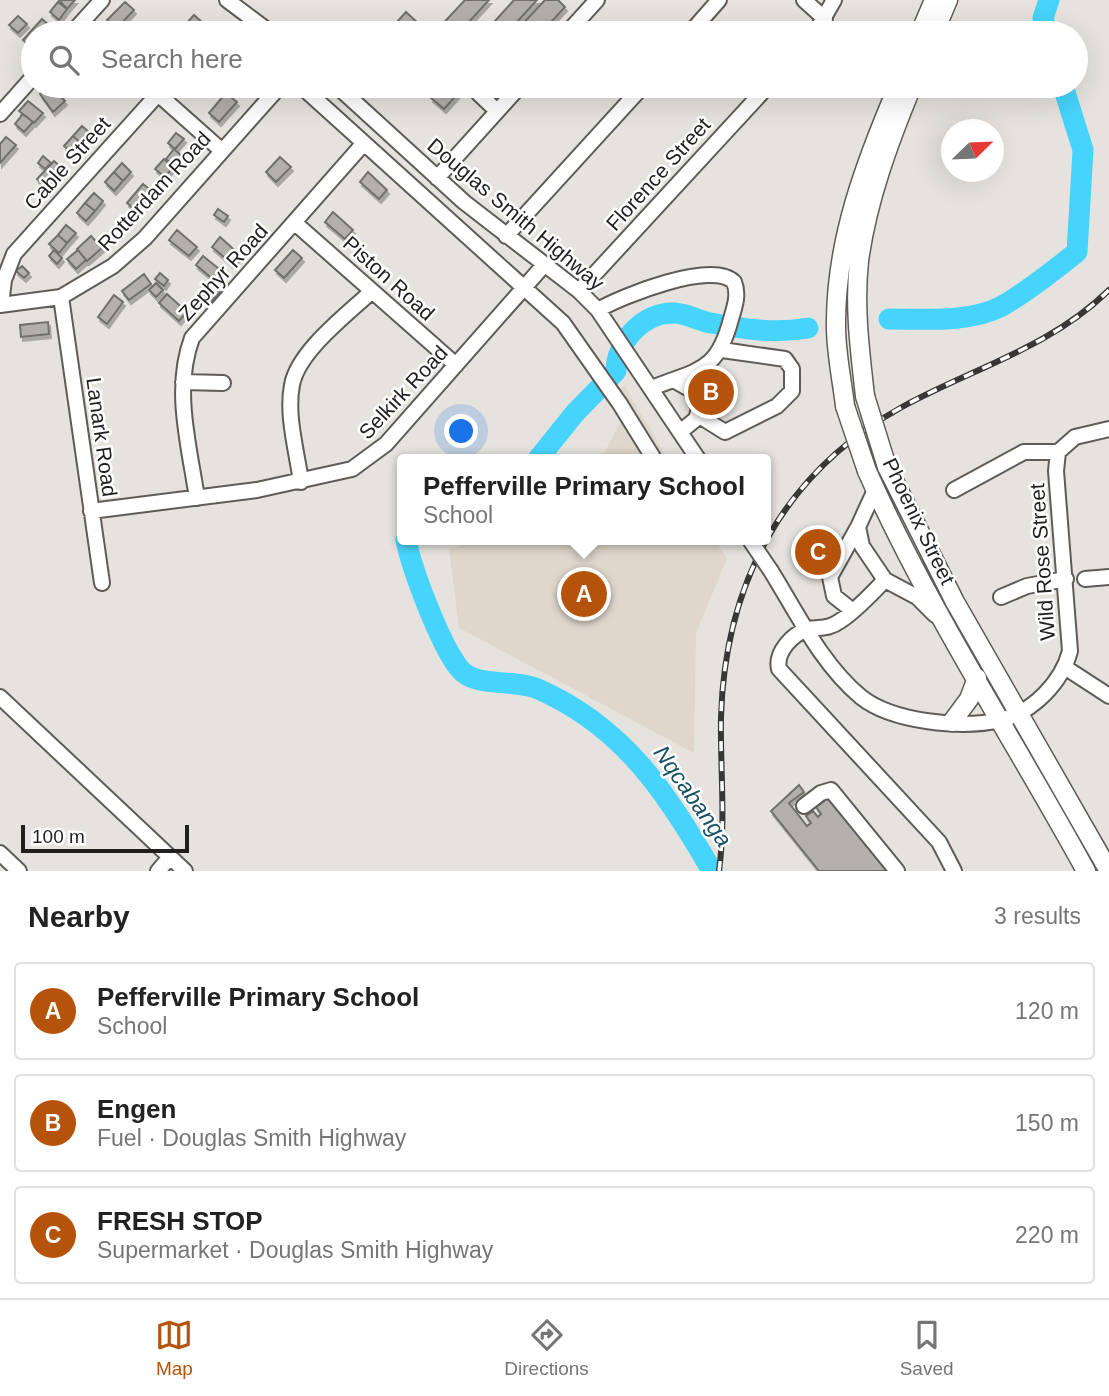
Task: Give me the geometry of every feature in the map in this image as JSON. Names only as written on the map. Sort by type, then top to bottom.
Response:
[{"type":"main road","points":[[925,21],[934,0]]},
{"type":"main road","points":[[939,21],[948,0]]},
{"type":"main road","points":[[890,122],[895,98]]},
{"type":"main road","points":[[890,122],[905,98]]},
{"type":"main road","name":"Phoenix Street","points":[[890,122],[859,262],[857,331],[865,396],[887,467],[926,548],[1109,871]]},
{"type":"main road","name":"Phoenix Street","points":[[890,122],[845,233],[838,284],[836,328],[845,406],[875,490],[948,628],[1086,871]]},
{"type":"main road","points":[[952,722],[969,699],[977,678]]},
{"type":"street","points":[[83,21],[102,0]]},
{"type":"street","points":[[227,0],[255,21]]},
{"type":"street","points":[[578,21],[597,0]]},
{"type":"street","points":[[701,21],[719,0]]},
{"type":"street","points":[[804,0],[825,19],[834,0]]},
{"type":"street","points":[[0,114],[21,90]]},
{"type":"street","name":"Cable Street","points":[[1,305],[4,280],[14,254],[147,98]]},
{"type":"street","points":[[163,98],[221,150]]},
{"type":"street","name":"Rotterdam Road","points":[[1,305],[61,297],[86,285],[130,252],[269,98]]},
{"type":"street","points":[[314,98],[563,323],[621,404],[651,454]]},
{"type":"street","name":"Douglas Smith Highway","points":[[350,98],[437,178],[506,236],[579,291],[598,310],[695,454]]},
{"type":"street","points":[[483,98],[497,111]]},
{"type":"street","points":[[437,178],[509,98]]},
{"type":"street","points":[[506,236],[632,98]]},
{"type":"street","name":"Florence Street","points":[[579,291],[757,98]]},
{"type":"street","name":"Zephyr Road","points":[[197,498],[183,382],[186,353],[201,324],[295,223],[364,143]]},
{"type":"street","name":"Piston Road","points":[[295,223],[456,365]]},
{"type":"street","name":"Selkirk Road","points":[[91,511],[300,482],[352,469],[376,453],[544,265]]},
{"type":"street","points":[[598,310],[649,287],[723,275],[730,277],[737,288],[723,348],[707,364],[675,381],[652,388]]},
{"type":"street","points":[[300,482],[291,399],[297,369],[315,346],[372,291]]},
{"type":"street","name":"Lanark Road","points":[[61,297],[102,583]]},
{"type":"street","points":[[698,415],[725,432],[777,406],[792,391],[792,369],[785,359],[723,348]]},
{"type":"street","points":[[675,381],[686,385],[696,396],[698,415]]},
{"type":"street","points":[[183,382],[223,383]]},
{"type":"street","points":[[680,432],[698,415]]},
{"type":"street","points":[[954,490],[1024,452],[1058,452],[1075,436],[1109,429]]},
{"type":"street","name":"Wild Rose Street","points":[[1018,711],[1048,691],[1066,668],[1071,637],[1056,471],[1058,452]]},
{"type":"street","points":[[853,611],[834,596],[830,577],[875,490]]},
{"type":"street","points":[[858,527],[862,546],[885,580],[917,597],[948,628]]},
{"type":"street","points":[[753,545],[808,629],[849,685],[879,709],[910,720],[952,722],[1001,720],[1018,711]]},
{"type":"street","points":[[1085,579],[1109,577]]},
{"type":"street","points":[[1001,597],[1027,586],[1066,579]]},
{"type":"street","points":[[885,580],[853,611],[833,625],[808,629],[779,653],[777,661],[783,676],[939,842],[954,871]]},
{"type":"street","name":"Wild Rose Street","points":[[1066,668],[1109,696]]},
{"type":"street","points":[[0,697],[184,871]]},
{"type":"street","points":[[804,806],[821,793],[831,790],[897,871]]},
{"type":"street","points":[[0,853],[19,871]]},
{"type":"street","points":[[158,871],[170,857]]},
{"type":"shaded area","points":[[624,385],[665,454],[604,454],[623,417],[614,396]]},
{"type":"shaded area","points":[[462,545],[718,545],[727,559],[696,633],[694,753],[459,628],[449,550]]},
{"type":"building","points":[[59,0],[75,0],[67,9]]},
{"type":"building","points":[[465,0],[489,0],[470,21],[445,21]]},
{"type":"building","points":[[514,0],[537,0],[518,21],[495,21]]},
{"type":"building","points":[[545,0],[558,0],[565,7],[552,21],[525,21]]},
{"type":"building","points":[[58,2],[67,9],[59,20],[50,12]]},
{"type":"building","points":[[125,2],[134,10],[124,21],[107,20]]},
{"type":"building","points":[[406,12],[416,21],[398,21]]},
{"type":"building","points":[[194,15],[201,21],[189,21]]},
{"type":"building","points":[[18,16],[24,21],[21,21],[21,30],[18,33],[9,25]]},
{"type":"building","points":[[43,98],[62,98],[65,101],[53,112]]},
{"type":"building","points":[[222,98],[232,98],[237,102],[219,122],[209,113]]},
{"type":"building","points":[[431,98],[454,98],[444,109]]},
{"type":"building","points":[[28,101],[43,113],[34,123],[19,111]]},
{"type":"building","points":[[23,114],[33,122],[24,132],[15,124]]},
{"type":"building","points":[[82,126],[91,134],[83,145],[73,136]]},
{"type":"building","points":[[176,133],[184,139],[175,149],[168,143]]},
{"type":"building","points":[[73,136],[83,145],[74,155],[64,146]]},
{"type":"building","points":[[6,137],[16,145],[0,163],[0,144]]},
{"type":"building","points":[[174,149],[183,157],[176,167],[166,159]]},
{"type":"building","points":[[43,156],[51,163],[45,169],[38,163]]},
{"type":"building","points":[[280,157],[291,167],[276,182],[266,172]]},
{"type":"building","points":[[164,159],[173,167],[165,177],[155,169]]},
{"type":"building","points":[[54,161],[64,170],[46,188],[37,179]]},
{"type":"building","points":[[122,163],[131,172],[123,181],[114,172]]},
{"type":"building","points":[[114,172],[123,181],[114,191],[105,182]]},
{"type":"building","points":[[368,172],[387,190],[379,199],[360,182]]},
{"type":"building","points":[[143,184],[153,192],[136,211],[127,203]]},
{"type":"building","points":[[94,193],[103,201],[95,211],[85,203]]},
{"type":"building","points":[[85,203],[95,211],[86,221],[77,213]]},
{"type":"building","points":[[218,209],[228,216],[224,222],[214,215]]},
{"type":"building","points":[[333,212],[353,230],[345,239],[325,222]]},
{"type":"building","points":[[66,225],[76,233],[67,243],[58,235]]},
{"type":"building","points":[[177,230],[197,247],[189,256],[169,240]]},
{"type":"building","points":[[58,235],[67,243],[59,253],[49,244]]},
{"type":"building","points":[[91,236],[102,248],[87,261],[77,249]]},
{"type":"building","points":[[220,237],[240,255],[232,264],[212,247]]},
{"type":"building","points":[[54,250],[62,258],[57,264],[49,256]]},
{"type":"building","points":[[78,250],[86,260],[76,269],[67,259]]},
{"type":"building","points":[[293,250],[302,258],[284,278],[275,270]]},
{"type":"building","points":[[203,256],[223,272],[215,281],[196,265]]},
{"type":"building","points":[[22,266],[29,273],[24,278],[16,271]]},
{"type":"building","points":[[160,273],[168,280],[164,286],[155,279]]},
{"type":"building","points":[[144,274],[151,284],[129,300],[122,291]]},
{"type":"building","points":[[156,283],[163,290],[156,297],[149,290]]},
{"type":"building","points":[[210,283],[220,292],[212,301],[202,293]]},
{"type":"building","points":[[167,294],[187,312],[179,321],[159,303]]},
{"type":"building","points":[[114,295],[123,302],[107,324],[98,317]]},
{"type":"building","points":[[48,322],[49,334],[21,337],[20,325]]},
{"type":"building","points":[[799,785],[804,792],[789,803],[807,826],[811,823],[806,816],[813,811],[818,817],[821,814],[816,807],[830,796],[888,871],[819,871],[771,811]]},
{"type":"waterway","name":"Nqcabanga","points":[[1044,21],[1049,0]]},
{"type":"waterway","name":"Nqcabanga","points":[[889,319],[961,318],[989,311],[1021,294],[1077,252],[1083,150],[1067,98]]},
{"type":"waterway","name":"Nqcabanga","points":[[542,454],[575,413],[616,371],[617,360],[626,339],[653,317],[675,313],[707,322],[771,331],[808,328]]},
{"type":"waterway","name":"Nqcabanga","points":[[407,545],[428,606],[459,668],[475,679],[538,689],[595,722],[619,743],[660,789],[712,871]]},
{"type":"railway","points":[[771,532],[793,499],[824,464],[860,434],[902,407],[1010,356],[1062,327],[1109,290]]},
{"type":"railway","points":[[719,871],[722,813],[721,717],[725,668],[734,621],[749,577],[764,545]]},
{"type":"place","name":"Engen","points":[[711,392]]},
{"type":"place","name":"FRESH STOP","points":[[818,552]]},
{"type":"place","name":"Pefferville Primary School","points":[[584,594]]}]
